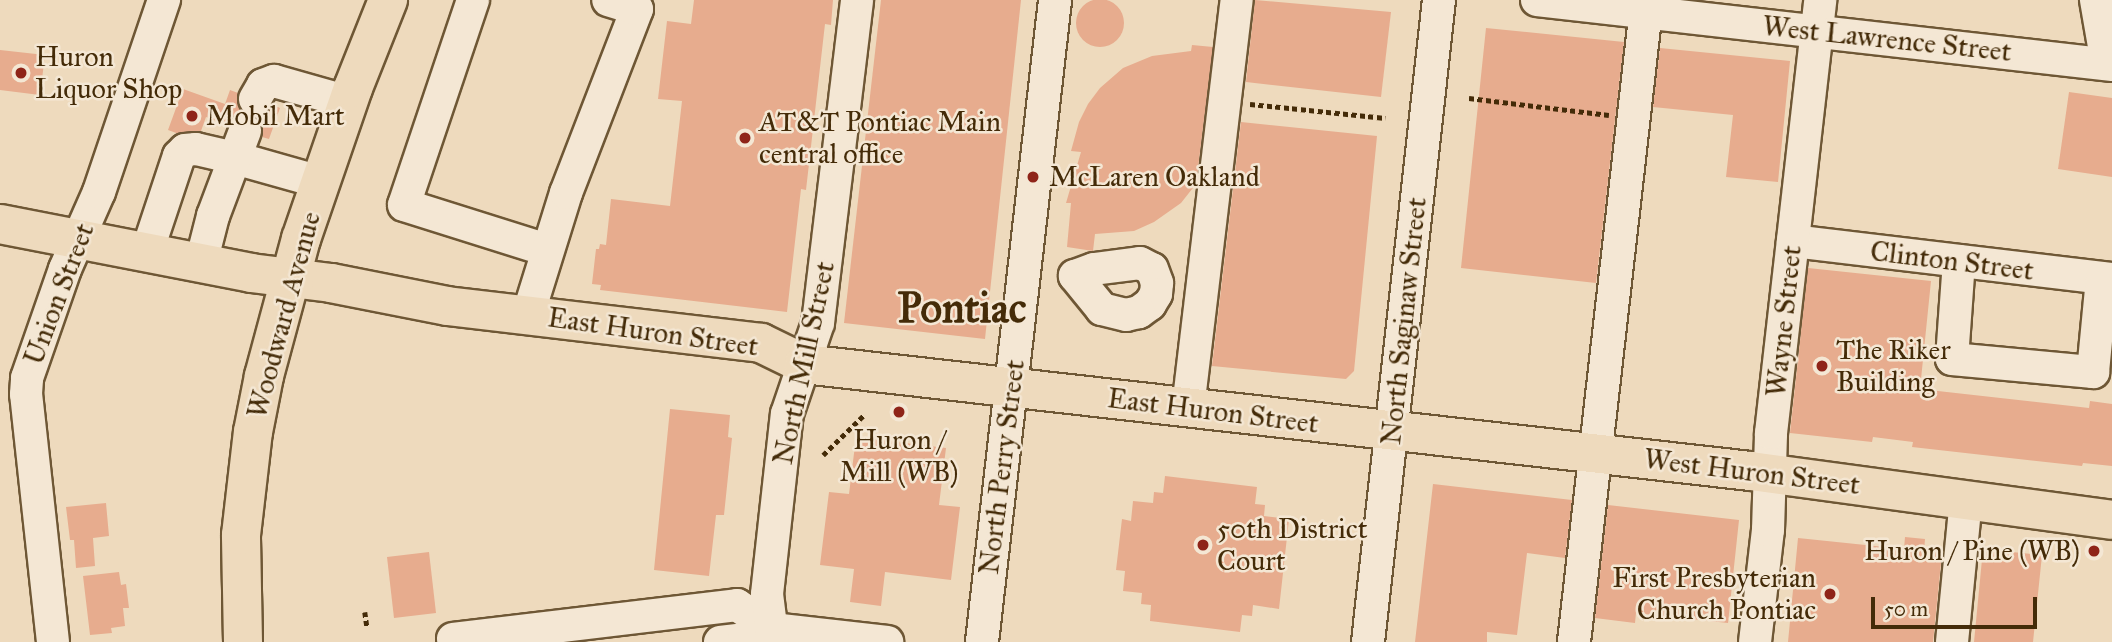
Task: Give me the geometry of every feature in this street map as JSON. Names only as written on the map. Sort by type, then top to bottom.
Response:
[{"type":"main road","name":"Woodward Avenue","points":[[243,642],[240,578],[244,492],[264,376],[290,278],[320,182],[388,0]]},
{"type":"main road","name":"East Huron Street","points":[[0,224],[447,306],[761,343],[804,364],[1392,432]]},
{"type":"main road","name":"West Huron Street","points":[[1392,432],[1770,473],[2112,520]]},
{"type":"street","name":"Union Street","points":[[53,642],[26,386],[65,270],[99,192],[164,0]]},
{"type":"street","points":[[473,0],[404,205],[547,250]]},
{"type":"street","points":[[527,315],[547,250],[637,9],[608,0]]},
{"type":"street","name":"North Mill Street","points":[[772,636],[767,594],[787,414],[818,320],[857,0]]},
{"type":"street","name":"North Perry Street","points":[[982,642],[1055,0]]},
{"type":"street","points":[[1188,408],[1237,0]]},
{"type":"street","name":"North Saginaw Street","points":[[1368,642],[1439,0]]},
{"type":"street","name":"West Lawrence Street","points":[[1537,0],[1646,6],[1817,32],[2109,64]]},
{"type":"street","name":"Wayne Street","points":[[1755,642],[1768,530],[1771,433],[1820,0]]},
{"type":"street","points":[[2096,0],[2109,64]]},
{"type":"street","points":[[1574,642],[1646,6]]},
{"type":"street","points":[[255,99],[263,85],[274,80],[348,103]]},
{"type":"street","points":[[147,252],[179,156],[185,150],[240,144],[320,182]]},
{"type":"street","points":[[201,263],[213,216],[240,144]]},
{"type":"street","name":"Clinton Street","points":[[1793,242],[2107,279]]},
{"type":"street","points":[[1959,261],[1952,359],[2093,372],[2107,279]]},
{"type":"street","points":[[1024,270],[1075,276]]},
{"type":"street","points":[[1952,642],[1966,499]]},
{"type":"street","points":[[453,639],[514,637],[737,605],[772,636]]},
{"type":"street","points":[[720,642],[772,636],[887,642]]},
{"type":"path","points":[[1469,98],[1634,118]]},
{"type":"path","points":[[1226,102],[1385,118]]},
{"type":"path","points":[[823,455],[863,416]]},
{"type":"path","points":[[365,612],[367,626]]},
{"type":"building","points":[[1100,-1],[1117,6],[1124,23],[1117,40],[1100,47],[1083,40],[1076,23],[1083,6]]},
{"type":"building","name":"AT&T Pontiac Main central office","points":[[694,0],[833,0],[831,25],[825,24],[806,190],[801,189],[787,312],[600,290],[601,285],[592,284],[596,249],[599,249],[600,244],[606,245],[611,199],[670,206],[682,101],[658,99],[667,21],[691,24]]},
{"type":"building","points":[[881,0],[1021,0],[985,339],[844,323]]},
{"type":"building","points":[[1255,0],[1391,12],[1381,97],[1246,82]]},
{"type":"building","points":[[1486,28],[1624,42],[1596,283],[1461,268]]},
{"type":"building","points":[[1192,45],[1213,47],[1196,184],[1181,203],[1154,222],[1134,231],[1095,234],[1093,251],[1067,247],[1071,203],[1066,203],[1081,152],[1071,151],[1079,122],[1088,104],[1100,88],[1123,68],[1152,56],[1191,51]]},
{"type":"building","points":[[1660,48],[1790,61],[1778,182],[1726,177],[1733,115],[1653,107]]},
{"type":"building","name":"Huron Liquor Shop","points":[[0,50],[45,55],[40,95],[0,90]]},
{"type":"building","points":[[183,89],[225,104],[230,90],[238,93],[239,108],[244,113],[234,116],[228,125],[206,117],[201,131],[179,134],[168,130]]},
{"type":"building","points":[[2069,92],[2112,98],[2112,177],[2058,169]]},
{"type":"building","points":[[273,105],[280,108],[269,139],[262,137],[263,127],[256,117],[265,114]]},
{"type":"building","points":[[1241,122],[1377,136],[1354,371],[1346,379],[1212,366]]},
{"type":"building","points":[[1808,268],[1931,281],[1920,389],[2089,408],[2090,401],[2112,404],[2112,466],[2083,463],[2082,466],[1912,447],[1913,442],[1873,437],[1872,442],[1790,433]]},
{"type":"building","points":[[670,409],[730,415],[728,437],[732,438],[724,515],[716,515],[709,576],[654,570]]},
{"type":"building","points":[[856,437],[946,448],[939,505],[960,507],[951,580],[885,572],[881,606],[850,602],[854,569],[820,565],[829,492],[849,494]]},
{"type":"building","name":"50th District Court","points":[[1165,476],[1257,487],[1255,504],[1265,505],[1264,516],[1289,519],[1279,609],[1253,605],[1252,616],[1242,615],[1240,632],[1150,621],[1151,605],[1141,604],[1142,593],[1123,591],[1125,571],[1116,570],[1122,519],[1131,521],[1133,501],[1153,503],[1154,492],[1163,493]]},
{"type":"building","points":[[1433,484],[1572,500],[1565,558],[1527,553],[1517,635],[1487,632],[1487,642],[1415,642]]},
{"type":"building","points":[[106,503],[109,536],[93,538],[95,566],[76,568],[74,540],[70,540],[66,507]]},
{"type":"building","points":[[1608,505],[1739,520],[1728,623],[1636,613],[1635,623],[1595,618]]},
{"type":"building","points":[[1905,537],[1925,539],[1924,551],[1942,553],[1933,642],[1788,642],[1798,538],[1904,549]]},
{"type":"building","points":[[1983,549],[2042,555],[2033,642],[1974,642]]},
{"type":"building","points":[[429,552],[436,613],[394,618],[387,557]]},
{"type":"building","points":[[119,572],[121,585],[126,584],[129,608],[123,608],[125,626],[111,628],[112,633],[90,635],[83,576]]},
{"type":"place","name":"Huron Liquor Shop","points":[[21,73]]},
{"type":"place","name":"Mobil Mart","points":[[192,116]]},
{"type":"place","name":"AT&T Pontiac Main central office","points":[[745,138]]},
{"type":"place","name":"McLaren Oakland","points":[[1033,177]]},
{"type":"place","name":"The Riker Building","points":[[1822,366]]},
{"type":"place","name":"Huron / Mill (WB)","points":[[899,412]]},
{"type":"place","name":"50th District Court","points":[[1203,545]]},
{"type":"place","name":"Huron / Pine (WB)","points":[[2094,551]]},
{"type":"place","name":"First Presbyterian Church Pontiac","points":[[1830,594]]},
{"type":"district","name":"Pontiac","points":[[962,308]]}]
